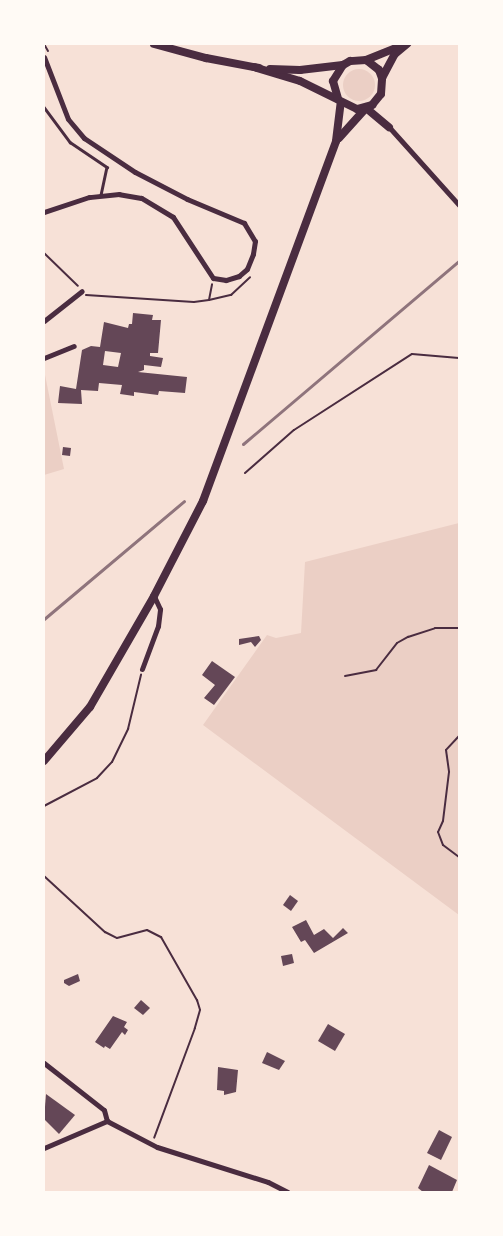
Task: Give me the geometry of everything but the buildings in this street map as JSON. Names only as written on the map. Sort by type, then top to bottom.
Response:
[{"type":"main road","points":[[154,44],[254,67],[300,82],[340,101],[349,108],[366,108],[389,127]]},
{"type":"main road","points":[[254,67],[300,70],[343,64],[350,61],[366,60],[406,44]]},
{"type":"main road","points":[[382,78],[388,66],[406,44]]},
{"type":"main road","points":[[366,60],[373,64],[382,78],[383,86],[377,101],[379,112],[389,127]]},
{"type":"main road","points":[[44,761],[90,707],[154,596],[202,501],[226,442],[336,140],[340,101],[333,81],[343,64]]},
{"type":"main road","points":[[336,140],[366,108],[377,101]]},
{"type":"street","points":[[44,57],[68,119],[84,138],[134,172],[187,199],[244,223],[251,231],[255,241],[248,268],[239,276],[226,280],[213,278],[172,217],[141,198],[119,194],[100,196],[44,212]]},
{"type":"street","points":[[389,127],[459,205]]},
{"type":"street","points":[[44,321],[82,290]]},
{"type":"street","points":[[44,358],[74,346]]},
{"type":"street","points":[[142,669],[158,626],[160,609],[154,596]]},
{"type":"street","points":[[44,1063],[104,1110],[106,1121]]},
{"type":"street","points":[[106,1121],[152,1144],[268,1182],[288,1192]]},
{"type":"street","points":[[44,1148],[106,1121]]},
{"type":"lane","points":[[423,44],[429,44]]},
{"type":"lane","points":[[44,106],[70,142],[107,167],[100,196]]},
{"type":"path","points":[[44,253],[88,298],[209,300],[213,278]]},
{"type":"path","points":[[245,473],[294,430],[412,354],[459,358]]},
{"type":"path","points":[[344,676],[376,670],[397,643],[408,637],[436,628],[459,628]]},
{"type":"path","points":[[44,806],[97,778],[112,762],[128,728],[142,669]]},
{"type":"path","points":[[459,736],[446,750],[449,772],[443,821],[438,832],[443,845],[459,856]]},
{"type":"path","points":[[44,876],[105,932],[117,938],[147,930],[161,937],[197,1000],[200,1010],[195,1028],[152,1144]]},
{"type":"shaded area","points":[[359,69],[365,70],[370,74],[374,79],[374,91],[370,96],[365,100],[359,101],[353,100],[348,96],[344,91],[343,85],[344,79],[348,74],[353,70]]},
{"type":"shaded area","points":[[44,370],[64,469],[44,475]]},
{"type":"shaded area","points":[[459,523],[459,915],[203,725],[267,635],[276,638],[301,633],[305,562]]},
{"type":"railway","points":[[243,444],[459,261]]},
{"type":"railway","points":[[44,619],[184,501]]}]
